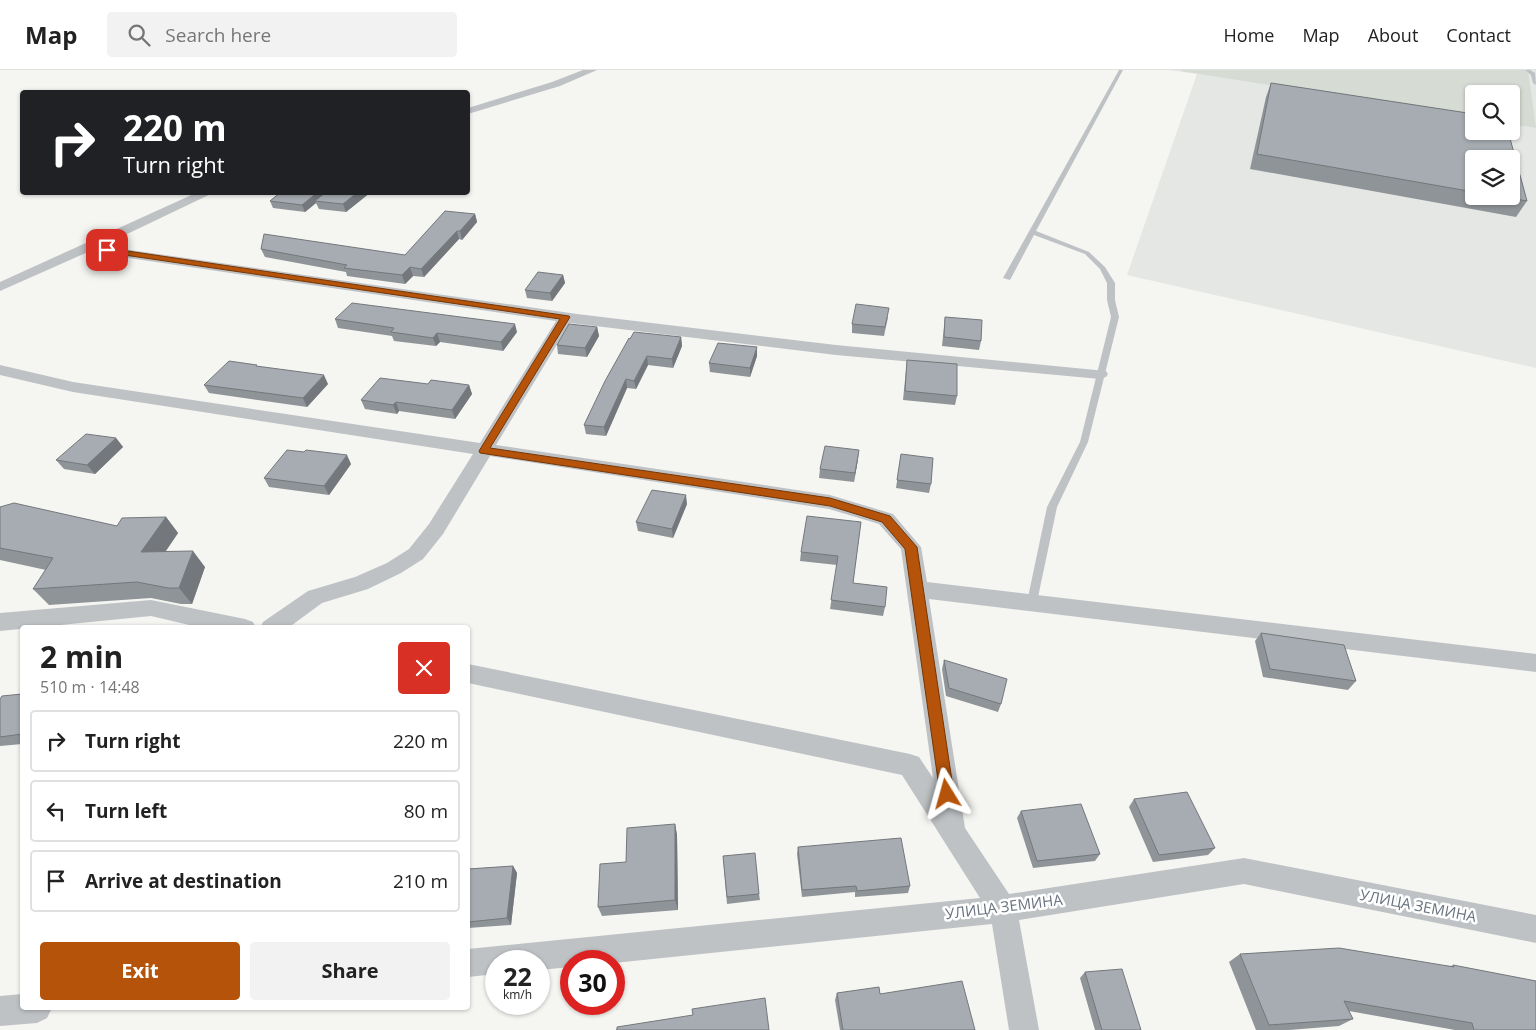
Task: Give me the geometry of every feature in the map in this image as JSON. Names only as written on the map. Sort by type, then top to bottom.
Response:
[{"type":"street","points":[[470,110],[556,84],[592,70]]},
{"type":"street","points":[[0,287],[203,195]]},
{"type":"street","points":[[88,248],[566,317],[836,350],[1100,374]]},
{"type":"street","points":[[275,625],[315,597],[361,583],[394,568],[416,554],[436,529],[566,317]]},
{"type":"street","points":[[0,370],[73,388],[830,502],[886,519],[911,547],[953,831]]},
{"type":"street","points":[[917,589],[1536,662]]},
{"type":"street","points":[[0,622],[151,608],[231,625]]},
{"type":"street","points":[[470,674],[910,765],[1003,909],[1024,1030]]},
{"type":"street","name":"УЛИЦА ЗЕМИНА","points":[[470,963],[1003,909],[1244,871],[1536,929]]},
{"type":"street","points":[[0,1011],[20,1009]]},
{"type":"lane","points":[[1007,278],[1121,70]]},
{"type":"lane","points":[[1527,70],[1533,74],[1536,83]]},
{"type":"lane","points":[[1032,232],[1087,253],[1103,268],[1111,283],[1111,300],[1116,317],[1084,442],[1052,508],[1032,602]]},
{"type":"shaded area","points":[[1169,70],[1536,70],[1536,368],[1127,275],[1197,74]]},
{"type":"shaded area","points":[[1528,70],[1536,128],[1520,125],[1520,85],[1465,85],[1465,117],[1181,71]]},
{"type":"building","points":[[1271,83],[1465,113],[1465,140],[1510,140],[1513,150],[1465,150],[1465,190],[1257,154]]},
{"type":"building","points":[[1520,175],[1527,201],[1520,200]]},
{"type":"building","points":[[277,195],[314,195],[302,205],[270,201]]},
{"type":"building","points":[[322,195],[354,195],[343,204],[315,201]]},
{"type":"building","points":[[445,211],[475,214],[421,269],[410,267],[402,275],[344,268],[347,265],[261,249],[264,234],[405,255]]},
{"type":"building","points":[[538,272],[563,275],[550,293],[525,290]]},
{"type":"building","points":[[352,303],[515,324],[501,342],[437,333],[433,338],[391,332],[394,328],[335,319]]},
{"type":"building","points":[[856,304],[889,308],[885,327],[852,324]]},
{"type":"building","points":[[945,317],[982,320],[981,341],[944,337]]},
{"type":"building","points":[[569,324],[597,327],[585,348],[557,345]]},
{"type":"building","points":[[634,332],[681,337],[672,359],[647,356],[634,381],[626,379],[604,427],[584,425],[605,381]]},
{"type":"building","points":[[718,343],[757,347],[750,368],[709,363]]},
{"type":"building","points":[[907,360],[957,364],[957,396],[905,391]]},
{"type":"building","points":[[229,361],[324,375],[303,398],[204,385]]},
{"type":"building","points":[[380,378],[428,384],[431,380],[469,385],[452,410],[396,402],[393,405],[361,400]]},
{"type":"building","points":[[86,434],[116,438],[87,465],[56,460]]},
{"type":"building","points":[[825,446],[859,450],[855,473],[820,469]]},
{"type":"building","points":[[287,450],[304,452],[306,450],[347,455],[324,486],[264,478]]},
{"type":"building","points":[[901,454],[933,458],[931,484],[897,480]]},
{"type":"building","points":[[652,490],[686,495],[672,529],[636,522]]},
{"type":"building","points":[[14,503],[117,526],[122,518],[166,517],[141,552],[193,551],[179,588],[168,588],[137,582],[33,589],[53,558],[0,548],[0,507]]},
{"type":"building","points":[[807,516],[861,522],[853,583],[887,587],[885,607],[831,600],[838,556],[801,552]]},
{"type":"building","points":[[1261,633],[1344,645],[1356,681],[1270,669]]},
{"type":"building","points":[[944,660],[1007,679],[1001,704],[949,688]]},
{"type":"building","points":[[20,694],[20,734],[0,737],[0,699],[2,696]]},
{"type":"building","points":[[1187,792],[1215,848],[1159,855],[1134,799]]},
{"type":"building","points":[[1081,804],[1100,854],[1037,861],[1021,811]]},
{"type":"building","points":[[675,824],[675,900],[598,907],[600,864],[626,862],[627,828]]},
{"type":"building","points":[[901,838],[910,886],[857,891],[856,886],[802,890],[798,847]]},
{"type":"building","points":[[755,853],[759,894],[727,897],[723,856]]},
{"type":"building","points":[[513,866],[507,918],[470,922],[470,869]]},
{"type":"building","points":[[1339,948],[1454,967],[1453,965],[1536,981],[1536,1030],[1474,1030],[1472,1023],[1344,1001],[1353,1019],[1269,1025],[1240,954]]},
{"type":"building","points":[[1122,969],[1141,1030],[1102,1030],[1085,972]]},
{"type":"building","points":[[962,981],[975,1030],[843,1030],[837,993],[879,987],[880,994]]},
{"type":"building","points":[[765,998],[769,1030],[617,1030],[617,1027],[693,1015],[692,1009]]},
{"type":"route","points":[[107,250],[566,317],[484,451],[830,502],[886,519],[911,547],[947,794]]}]
